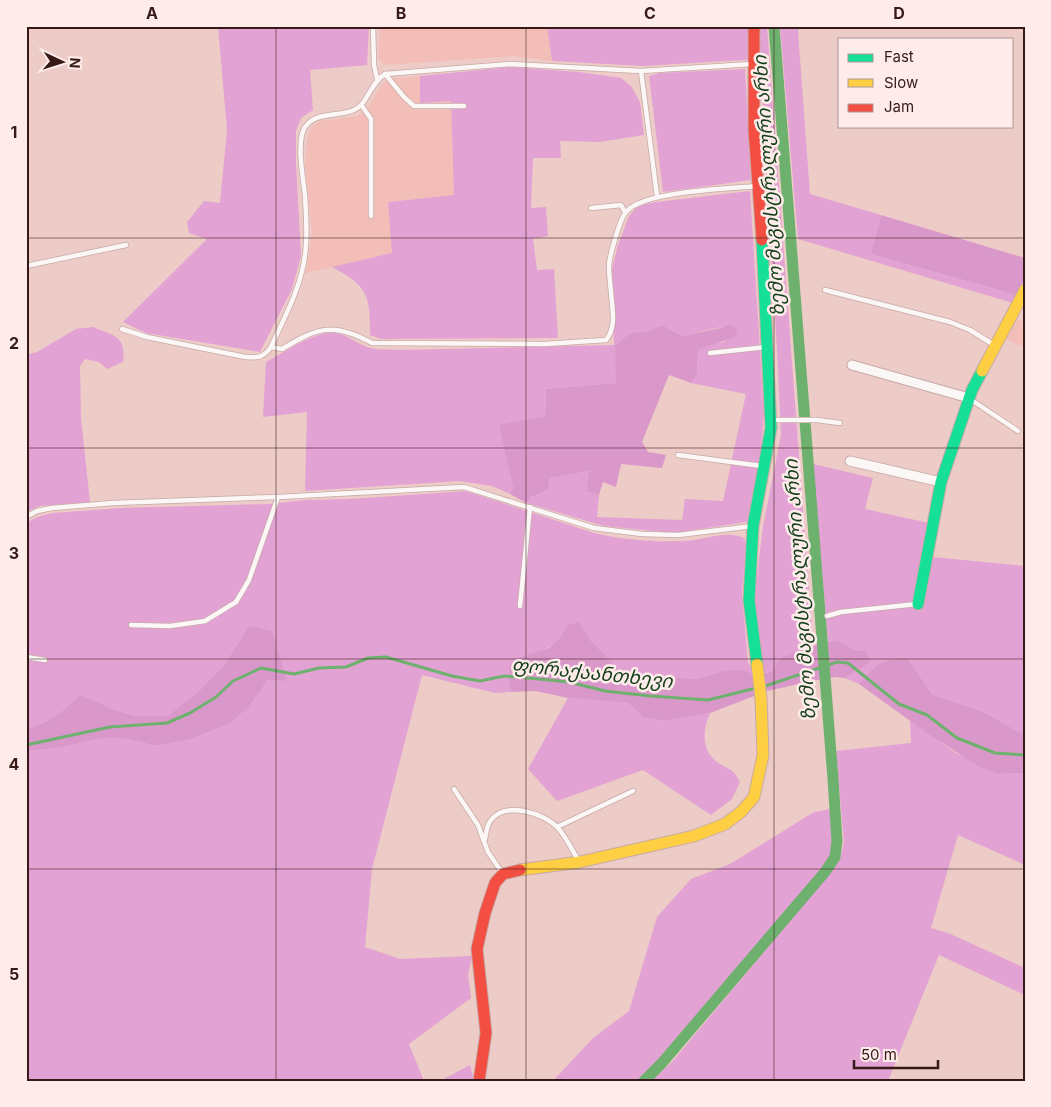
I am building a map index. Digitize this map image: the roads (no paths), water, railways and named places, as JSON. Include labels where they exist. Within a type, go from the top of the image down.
[{"type":"street","points":[[479,1081],[486,1033],[477,949],[484,913],[495,883],[503,874],[516,870],[580,862],[694,836],[725,824],[741,812],[754,797],[763,755],[761,699],[749,600],[754,526],[766,466],[771,428],[775,420],[768,347],[754,130],[754,26]]},
{"type":"street","points":[[918,604],[941,482],[969,398],[995,346],[1024,295]]},
{"type":"street","points":[[852,365],[969,398]]},
{"type":"street","points":[[850,461],[941,482]]},
{"type":"lane","points":[[373,26],[374,65],[377,79]]},
{"type":"lane","points":[[122,329],[147,337],[245,357],[260,358],[266,354],[294,297],[305,257],[307,229],[301,142],[305,128],[314,119],[354,111],[362,106],[377,79],[385,74],[510,64],[641,71],[753,64]]},
{"type":"lane","points":[[641,71],[657,196]]},
{"type":"lane","points":[[385,74],[414,106],[464,106]]},
{"type":"lane","points":[[362,106],[371,119],[371,216]]},
{"type":"lane","points":[[271,347],[282,350],[301,338],[329,328],[354,333],[372,343],[544,344],[606,340],[610,335],[613,322],[609,266],[625,212],[636,204],[657,196],[759,186]]},
{"type":"lane","points":[[591,208],[621,205],[625,212]]},
{"type":"lane","points":[[26,266],[126,245]]},
{"type":"lane","points":[[825,290],[950,322],[970,330],[995,346]]},
{"type":"lane","points":[[710,353],[768,347]]},
{"type":"lane","points":[[969,398],[1018,431]]},
{"type":"lane","points":[[775,420],[817,420],[840,423]]},
{"type":"lane","points":[[678,456],[766,466]]},
{"type":"lane","points":[[26,517],[37,511],[52,508],[113,503],[278,497],[464,487],[594,528],[642,534],[678,535],[754,526]]},
{"type":"lane","points":[[131,625],[170,626],[205,621],[236,602],[250,580],[278,497]]},
{"type":"lane","points":[[520,606],[530,507]]},
{"type":"lane","points":[[827,616],[841,612],[918,604]]},
{"type":"lane","points":[[26,657],[45,660]]},
{"type":"lane","points":[[454,789],[484,838],[488,852],[503,874]]},
{"type":"lane","points":[[557,828],[633,791]]},
{"type":"lane","points":[[484,838],[490,820],[504,810],[524,811],[541,816],[557,828],[580,862]]},
{"type":"waterway","name":"ზემო მაგისტრალური არხი","points":[[644,1081],[662,1063],[825,872],[835,857],[837,841],[774,26]]},
{"type":"waterway","name":"ფორაქაანთხევი","points":[[26,745],[110,727],[167,723],[190,713],[216,697],[233,681],[261,668],[294,674],[319,668],[346,667],[368,658],[386,657],[452,676],[480,681],[504,676],[539,679],[569,682],[605,691],[650,696],[708,700],[756,688]]},
{"type":"waterway","name":"ფორაქაანთხევი","points":[[762,687],[837,662],[848,663],[899,704],[927,715],[957,738],[995,753],[1025,755]]}]
